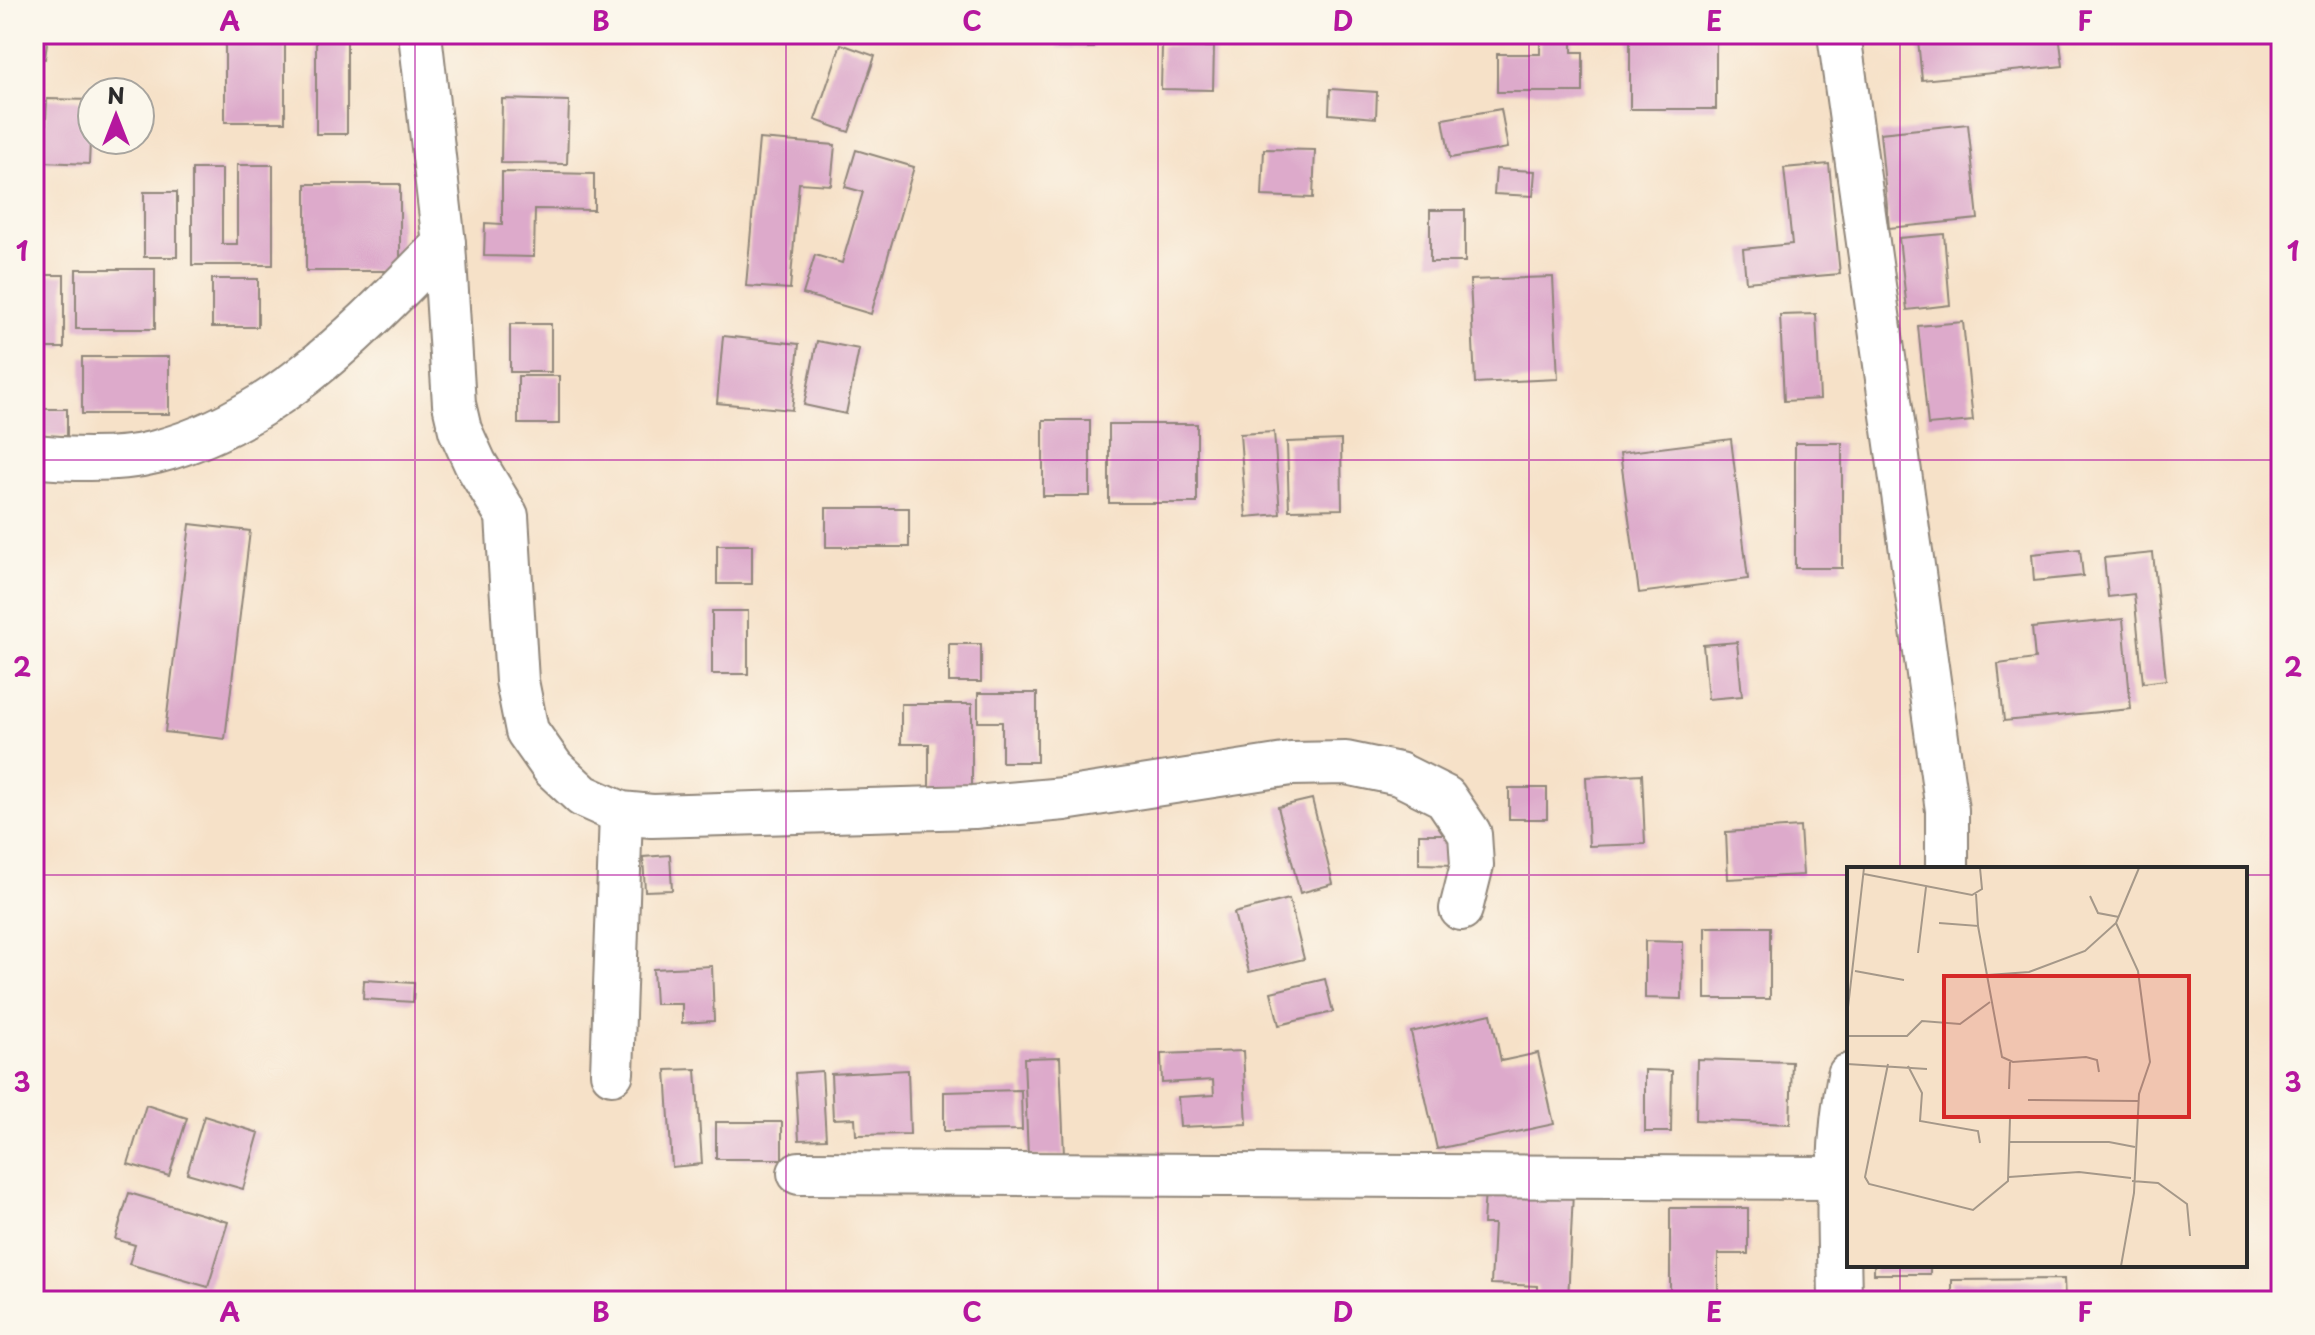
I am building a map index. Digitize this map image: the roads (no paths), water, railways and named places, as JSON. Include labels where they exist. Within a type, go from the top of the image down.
[{"type":"street","points":[[420,34],[444,244],[454,404],[460,430],[470,452],[507,516],[517,681],[527,731],[553,768],[583,796],[621,813],[652,816],[974,807],[1064,799],[1291,764],[1346,763],[1399,774],[1445,797],[1470,834],[1472,865],[1461,909]]},
{"type":"street","points":[[1839,34],[1947,810],[1947,867]]},
{"type":"street","points":[[34,456],[108,459],[153,453],[207,436],[292,385],[344,344],[444,244]]},
{"type":"street","points":[[612,1073],[621,813]]},
{"type":"street","points":[[1840,1301],[1838,1178],[1841,1114],[1847,1085]]},
{"type":"street","points":[[799,1173],[1838,1178]]}]
